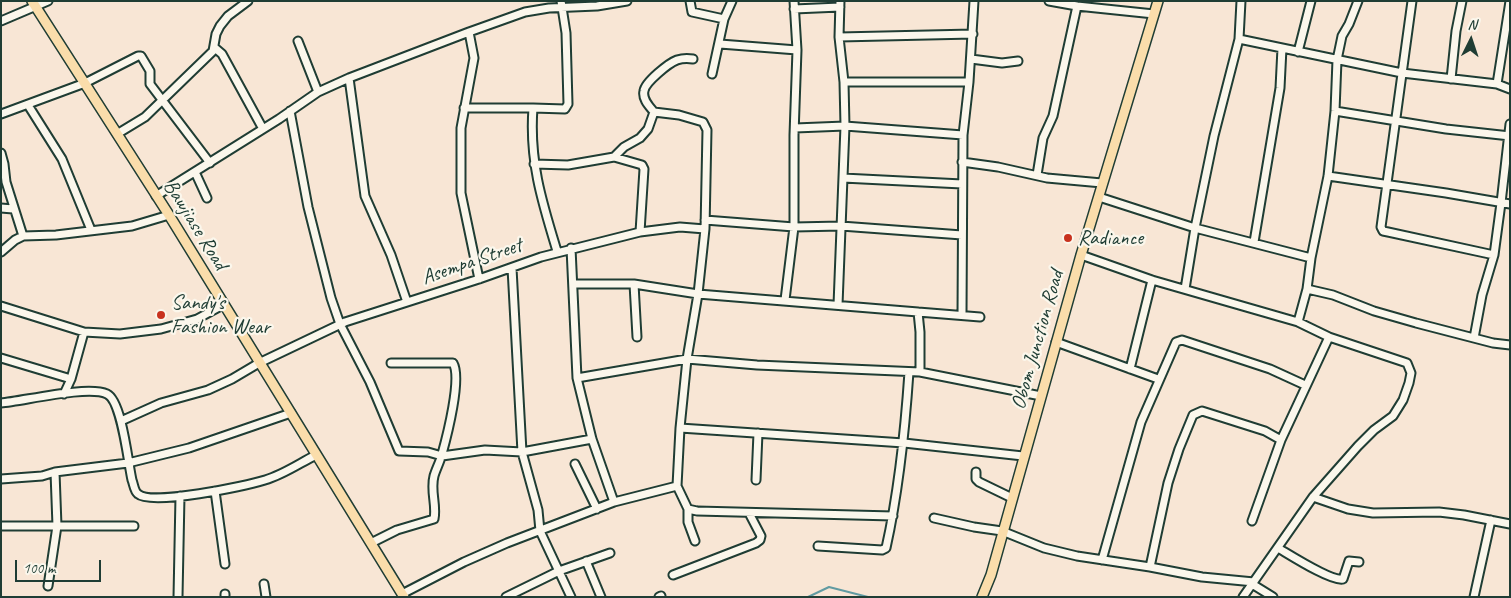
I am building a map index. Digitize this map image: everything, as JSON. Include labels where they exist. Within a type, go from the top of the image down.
[{"type":"main road","name":"Obom Junction Road","points":[[982,597],[991,575],[1081,255],[1158,1]]},
{"type":"main road","name":"Bawjiase Road","points":[[34,4],[168,215],[403,596]]},
{"type":"main road","name":"Obom Junction Road","points":[[989,597],[991,575]]},
{"type":"street","points":[[1,21],[34,4],[48,1]]},
{"type":"street","points":[[117,134],[146,116],[214,51],[216,34],[220,26],[228,16],[248,1]]},
{"type":"street","points":[[156,196],[318,92],[349,78],[525,12],[561,5],[597,6],[627,1]]},
{"type":"street","points":[[690,1],[692,12],[724,19]]},
{"type":"street","points":[[712,74],[724,19],[732,1]]},
{"type":"street","points":[[962,315],[962,135],[969,82],[974,1]]},
{"type":"street","points":[[1049,1],[1076,6],[1154,14]]},
{"type":"street","points":[[1185,289],[1195,228],[1214,136],[1239,40],[1240,1]]},
{"type":"street","points":[[1298,52],[1311,1]]},
{"type":"street","points":[[1298,322],[1307,290],[1311,258],[1328,176],[1335,111],[1337,60],[1342,36],[1358,1]]},
{"type":"street","points":[[1412,1],[1381,227],[1383,231],[1494,255]]},
{"type":"street","points":[[1451,79],[1456,31],[1462,1]]},
{"type":"street","points":[[1497,84],[1510,1]]},
{"type":"street","points":[[785,300],[794,227],[798,50],[794,5],[840,4],[839,37],[844,82],[845,126],[838,305]]},
{"type":"street","points":[[464,108],[565,109],[568,104],[566,33],[561,5]]},
{"type":"street","points":[[1036,175],[1044,138],[1053,116],[1076,6]]},
{"type":"street","points":[[469,32],[474,58],[461,128],[461,193],[479,279]]},
{"type":"street","points":[[839,37],[973,34]]},
{"type":"street","points":[[1239,40],[1402,73],[1497,84],[1510,89]]},
{"type":"street","points":[[298,41],[318,92]]},
{"type":"street","points":[[720,44],[798,50]]},
{"type":"street","points":[[214,48],[222,54],[263,129]]},
{"type":"street","points":[[1254,242],[1280,88],[1282,48]]},
{"type":"street","points":[[1,114],[85,83],[141,56],[150,71],[150,84],[210,163]]},
{"type":"street","points":[[693,59],[684,58],[676,60],[665,67],[648,83],[643,95],[654,112],[679,115],[703,122],[707,130],[705,229],[698,294],[687,359],[680,428],[677,486],[688,509],[688,522],[694,541]]},
{"type":"street","points":[[971,59],[1002,63],[1018,61]]},
{"type":"street","points":[[349,78],[365,196],[391,256],[407,302]]},
{"type":"street","points":[[844,82],[969,82]]},
{"type":"street","points":[[28,105],[62,159],[91,230]]},
{"type":"street","points":[[533,108],[534,164],[539,194],[557,252]]},
{"type":"street","points":[[290,111],[308,207],[331,298],[340,324],[370,382],[398,450],[428,452],[442,456],[485,450],[522,452],[592,439]]},
{"type":"street","points":[[1335,111],[1446,129],[1509,136]]},
{"type":"street","points":[[614,157],[624,147],[640,138],[648,129],[654,112]]},
{"type":"street","points":[[1474,338],[1482,295],[1494,255],[1502,203],[1510,124]]},
{"type":"street","points":[[795,128],[845,126],[962,135]]},
{"type":"street","points":[[1,153],[13,209],[23,236]]},
{"type":"street","points":[[534,164],[568,165],[614,157],[642,164],[644,169],[640,232]]},
{"type":"street","points":[[962,162],[1036,175],[1102,183]]},
{"type":"street","points":[[195,172],[207,198]]},
{"type":"street","points":[[1328,176],[1510,204]]},
{"type":"street","points":[[843,178],[962,184]]},
{"type":"street","points":[[1099,197],[1195,228],[1311,258]]},
{"type":"street","points":[[1,208],[13,209]]},
{"type":"street","points":[[1,252],[23,236],[132,226],[168,215]]},
{"type":"street","points":[[705,220],[794,227],[841,226],[962,235]]},
{"type":"street","name":"Asempa Street","points":[[121,421],[161,403],[208,390],[232,379],[259,362],[340,324],[557,252],[640,232],[680,227],[705,229]]},
{"type":"street","points":[[570,248],[577,378],[592,439],[614,502]]},
{"type":"street","points":[[1081,255],[1152,280],[1298,322],[1329,337],[1407,364],[1411,373],[1403,400],[1393,416],[1374,430],[1358,446],[1313,498],[1244,597]]},
{"type":"street","points":[[512,268],[522,452],[538,510],[540,531],[571,597]]},
{"type":"street","points":[[1130,369],[1152,280]]},
{"type":"street","points":[[573,284],[634,284],[698,294],[980,317]]},
{"type":"street","points":[[634,284],[637,337]]},
{"type":"street","points":[[1307,290],[1333,296],[1374,311],[1474,338],[1510,345]]},
{"type":"street","points":[[1,306],[84,332],[120,334],[161,329],[197,319],[223,304]]},
{"type":"street","points":[[918,312],[920,372]]},
{"type":"street","points":[[64,394],[71,379],[84,332]]},
{"type":"street","points":[[1252,521],[1281,440],[1329,337]]},
{"type":"street","points":[[1102,560],[1141,422],[1158,379],[1176,342],[1182,340],[1270,370],[1305,385]]},
{"type":"street","points":[[1056,342],[1158,379]]},
{"type":"street","points":[[1,358],[71,379]]},
{"type":"street","points":[[577,378],[687,359],[757,365],[920,372],[1041,396]]},
{"type":"street","points":[[371,543],[397,530],[434,519],[432,491],[434,476],[442,456],[454,403],[456,368],[453,363],[391,363]]},
{"type":"street","points":[[818,546],[882,550],[886,548],[904,443],[909,372]]},
{"type":"street","points":[[1,403],[64,394],[106,393],[112,397],[116,404],[135,491],[141,496],[153,498],[215,491],[267,480],[316,455]]},
{"type":"street","points":[[1150,567],[1168,483],[1193,415],[1202,411],[1265,431],[1281,440]]},
{"type":"street","points":[[1,479],[42,476],[55,472],[128,463],[189,448],[291,413]]},
{"type":"street","points":[[680,428],[904,443],[1024,456]]},
{"type":"street","points":[[756,480],[758,433]]},
{"type":"street","points":[[576,464],[597,509]]},
{"type":"street","points":[[48,586],[57,526],[55,472]]},
{"type":"street","points":[[976,472],[976,479],[979,482],[1012,498]]},
{"type":"street","points":[[403,596],[464,562],[507,543],[614,502],[677,486]]},
{"type":"street","points":[[215,491],[225,564]]},
{"type":"street","points":[[178,597],[180,496]]},
{"type":"street","points":[[1313,498],[1348,509],[1373,513],[1439,512],[1510,524]]},
{"type":"street","points":[[688,509],[712,512],[893,516]]},
{"type":"street","points":[[673,575],[756,544],[761,536],[749,513]]},
{"type":"street","points":[[934,518],[1002,531],[1044,548],[1077,556],[1150,567],[1202,578],[1253,583],[1273,597]]},
{"type":"street","points":[[1474,597],[1491,520]]},
{"type":"street","points":[[1,526],[134,526]]},
{"type":"street","points":[[1278,548],[1316,570],[1339,580],[1343,579],[1349,561],[1359,562]]},
{"type":"street","points":[[506,597],[559,571],[610,553]]},
{"type":"street","points":[[586,561],[601,597]]},
{"type":"street","points":[[264,584],[266,597]]},
{"type":"waterway","points":[[808,597],[829,587],[868,597]]},
{"type":"place","name":"Radiance","points":[[1068,238]]},
{"type":"place","name":"Sandy's Fashion Wear","points":[[161,315]]}]
